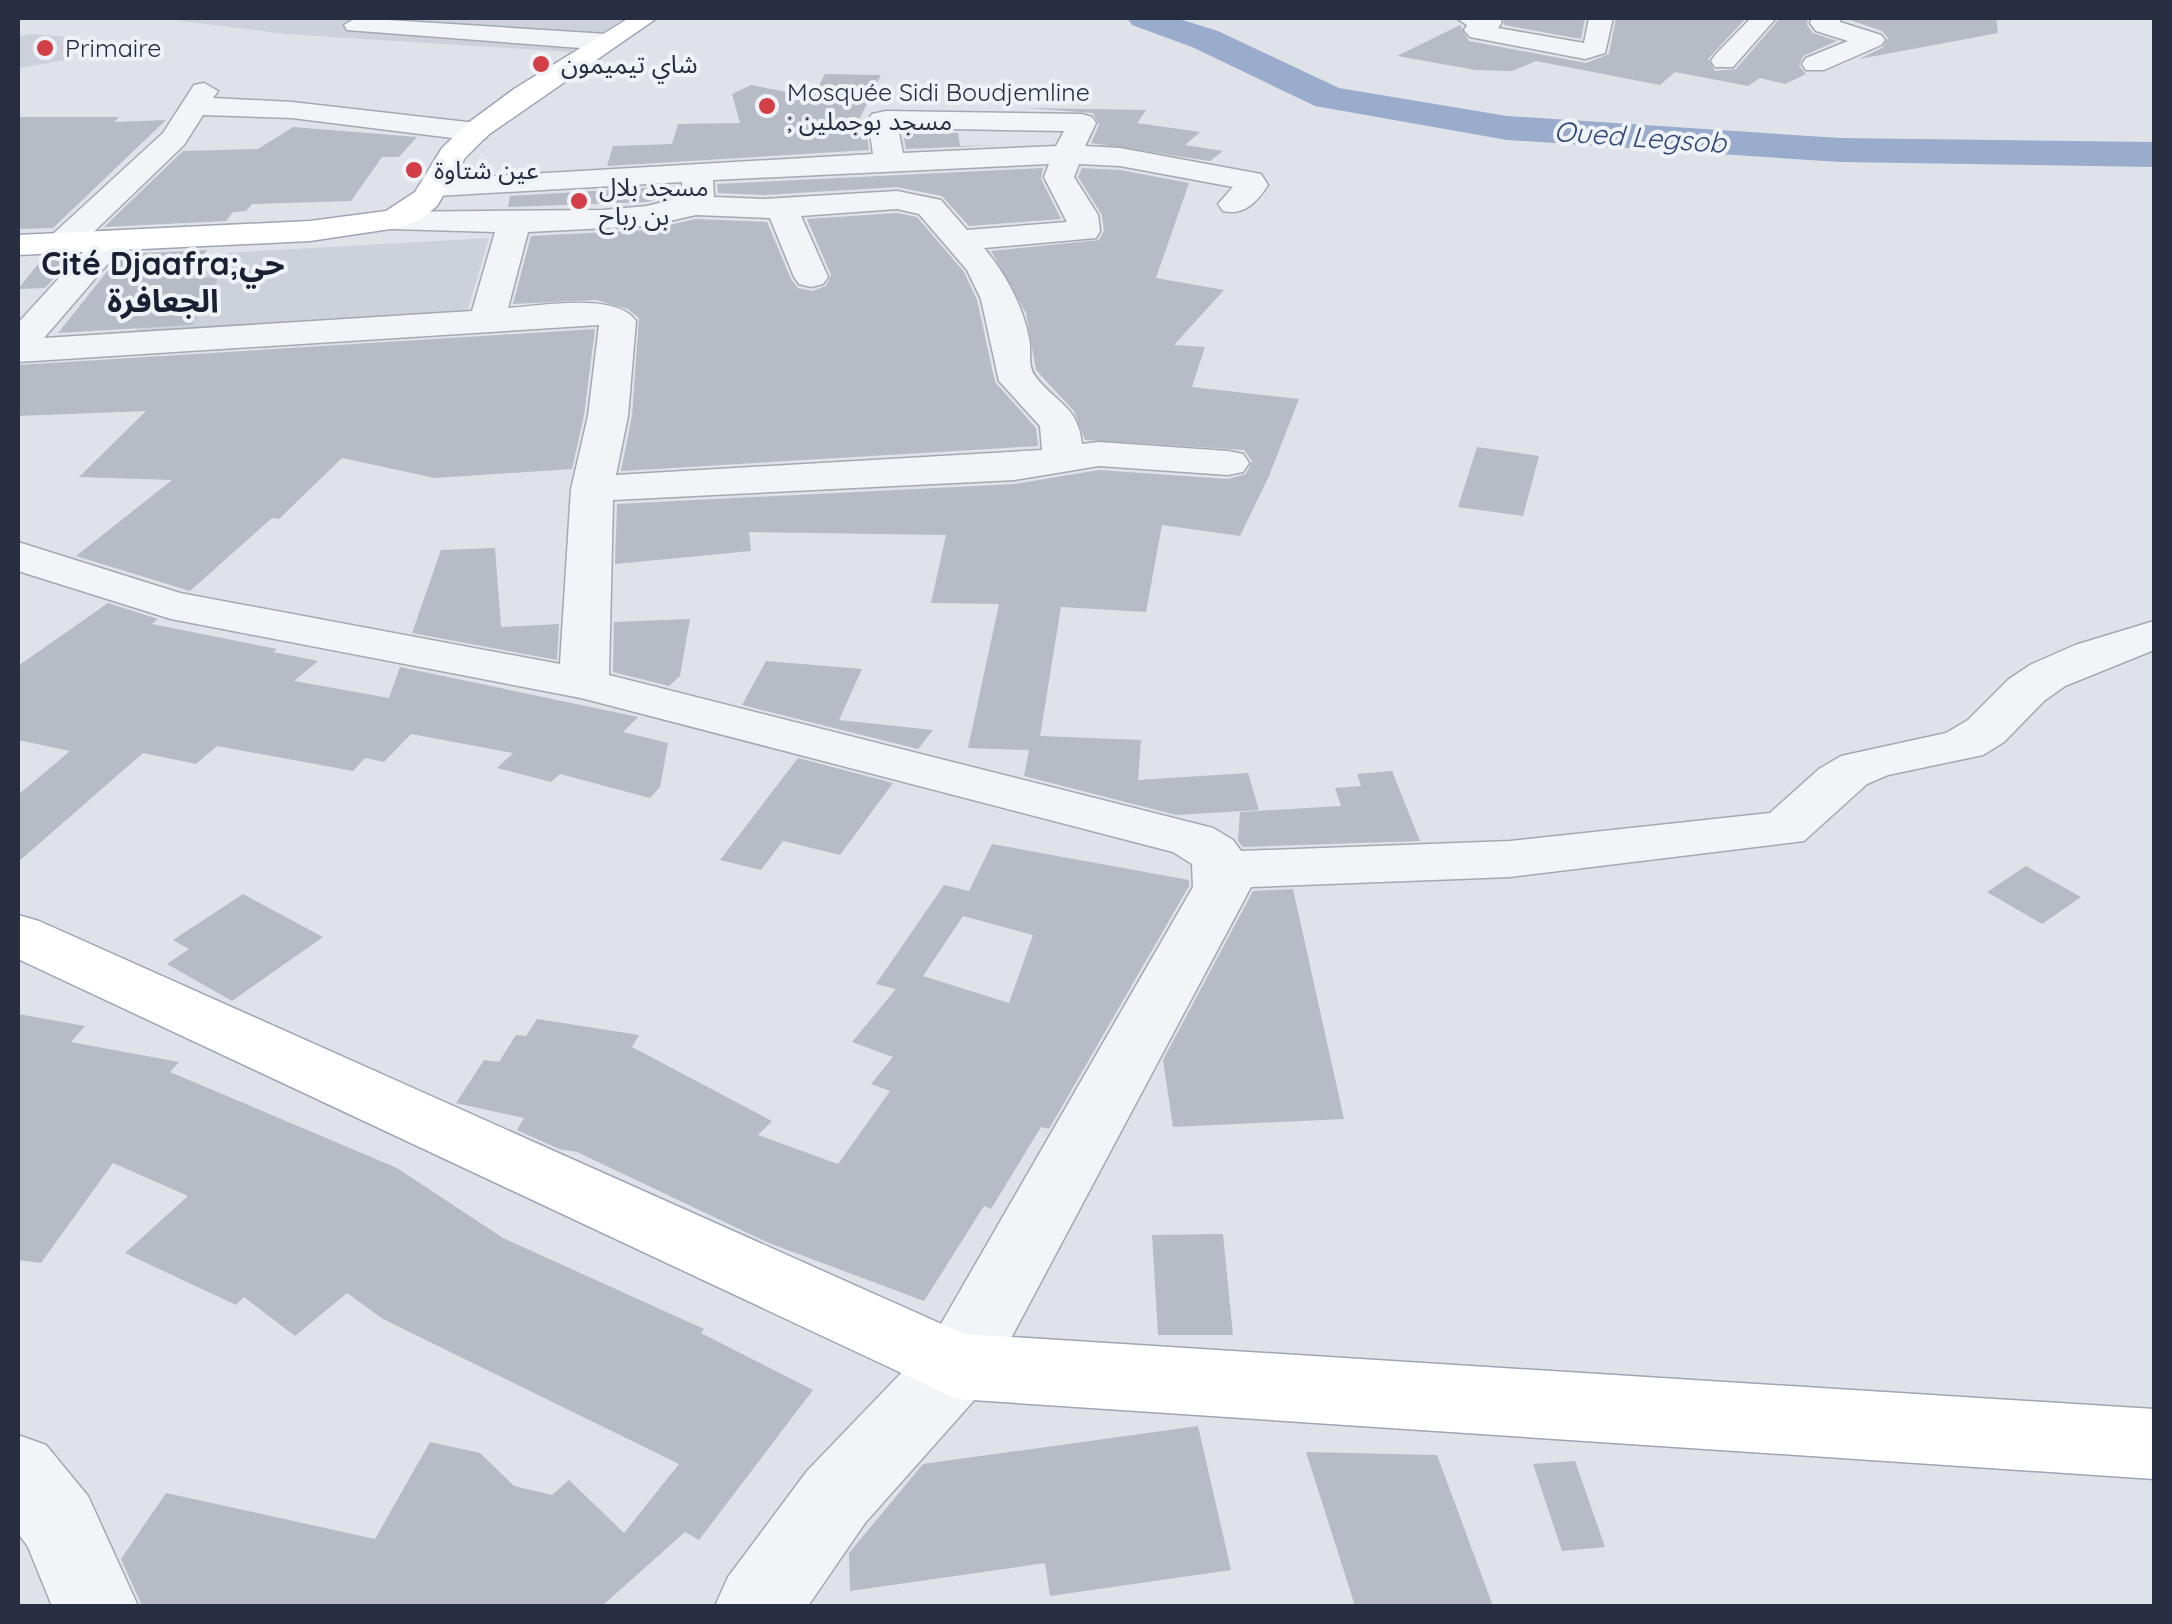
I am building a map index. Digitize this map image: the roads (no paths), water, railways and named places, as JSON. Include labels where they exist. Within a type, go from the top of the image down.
[{"type":"main road","points":[[18,245],[310,230],[392,219],[424,202],[437,187],[456,149],[476,132],[645,18]]},
{"type":"main road","points":[[18,935],[957,1366],[2154,1444]]},
{"type":"street","points":[[460,32],[487,18]]},
{"type":"street","points":[[1468,18],[1490,22],[1479,32],[1585,50],[1596,48],[1601,18]]},
{"type":"street","points":[[1724,61],[1764,18]]},
{"type":"street","points":[[1815,64],[1872,40],[1825,26],[1822,24],[1830,20],[1824,18]]},
{"type":"street","points":[[356,25],[607,42]]},
{"type":"street","points":[[66,240],[174,139],[200,98],[476,132]]},
{"type":"street","points":[[888,160],[882,120],[1080,121],[1060,177],[1082,215],[1084,231],[960,240]]},
{"type":"street","points":[[437,187],[697,189],[888,160],[1067,154],[1120,158],[1250,181],[1252,185],[1234,204]]},
{"type":"street","points":[[392,219],[446,225],[514,224],[658,215],[697,189],[780,208],[906,200],[930,207],[982,267],[999,299],[1011,338],[1012,368],[1026,394],[1060,423],[1063,457]]},
{"type":"street","points":[[780,208],[811,276]]},
{"type":"street","points":[[487,322],[514,224]]},
{"type":"street","points":[[18,348],[114,238]]},
{"type":"street","points":[[18,348],[587,314],[618,321],[608,416],[592,489],[584,684]]},
{"type":"street","points":[[592,489],[1016,467],[1100,454],[1228,463]]},
{"type":"street","points":[[18,556],[171,605],[584,684],[1193,840],[1209,848],[1224,870],[1222,887],[957,1366],[836,1497],[758,1606]]},
{"type":"street","points":[[1224,870],[1510,859],[1784,829],[1802,818],[1827,787],[1860,768],[1954,749],[1979,737],[2004,717],[2032,686],[2077,661],[2154,635]]},
{"type":"street","points":[[18,1470],[59,1523],[95,1606]]},
{"type":"waterway","name":"Oued Legsob","points":[[1144,18],[1205,39],[1329,98],[1507,128],[1840,150],[2154,155]]},
{"type":"place","name":"Primaire","points":[[45,48]]},
{"type":"place","name":"شاي تيميمون","points":[[541,64]]},
{"type":"place","name":"Mosquée Sidi Boudjemline ; مسجد بوجملين","points":[[767,106]]},
{"type":"place","name":"عين شتاوة","points":[[414,170]]},
{"type":"place","name":"مسجد بلال بن رباح","points":[[579,201]]},
{"type":"district","name":"Cité Djaafra;حي الجعافرة","points":[[163,282]]}]
